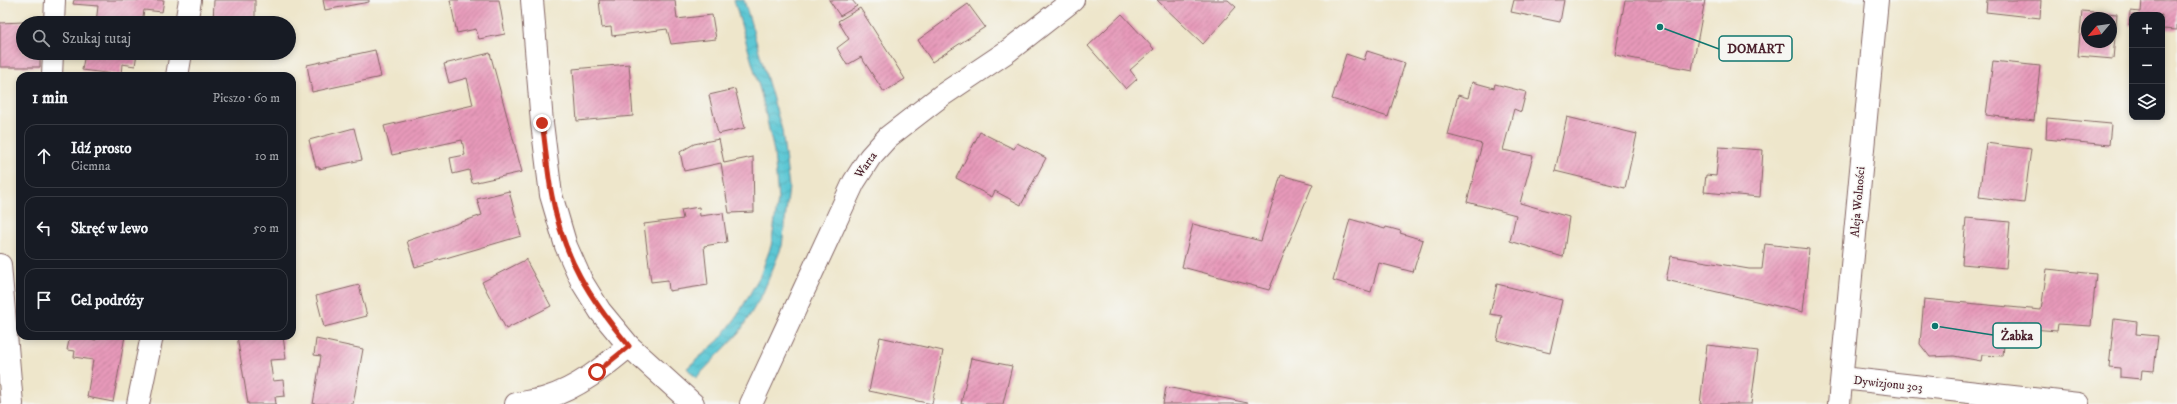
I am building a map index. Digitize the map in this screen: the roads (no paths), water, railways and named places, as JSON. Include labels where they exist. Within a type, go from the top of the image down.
[{"type":"street","points":[[187,16],[190,0]]},
{"type":"street","points":[[532,0],[542,123],[551,195],[559,226],[582,282],[600,311],[629,346],[693,404]]},
{"type":"street","name":"Warta","points":[[751,404],[854,182],[870,158],[888,136],[941,96],[1008,51],[1073,0]]},
{"type":"street","name":"Aleja Wolności","points":[[1839,404],[1877,0]]},
{"type":"street","points":[[178,72],[180,60]]},
{"type":"street","points":[[0,265],[12,404]]},
{"type":"street","points":[[138,404],[151,340]]},
{"type":"street","points":[[516,404],[546,398],[571,387],[597,372],[629,346]]},
{"type":"street","name":"Dywizjonu 303","points":[[1842,378],[2015,401],[2078,404]]},
{"type":"lane","points":[[54,16],[55,0]]},
{"type":"lane","points":[[52,72],[53,60]]},
{"type":"water","points":[[734,0],[744,0],[782,130],[789,187],[782,246],[762,295],[739,333],[696,378],[687,368],[719,340],[736,318],[760,276],[771,246],[778,200],[774,152],[762,97]]},
{"type":"place","name":"DOMART","points":[[1660,27]]},
{"type":"place","name":"Żabka","points":[[1935,326]]}]
